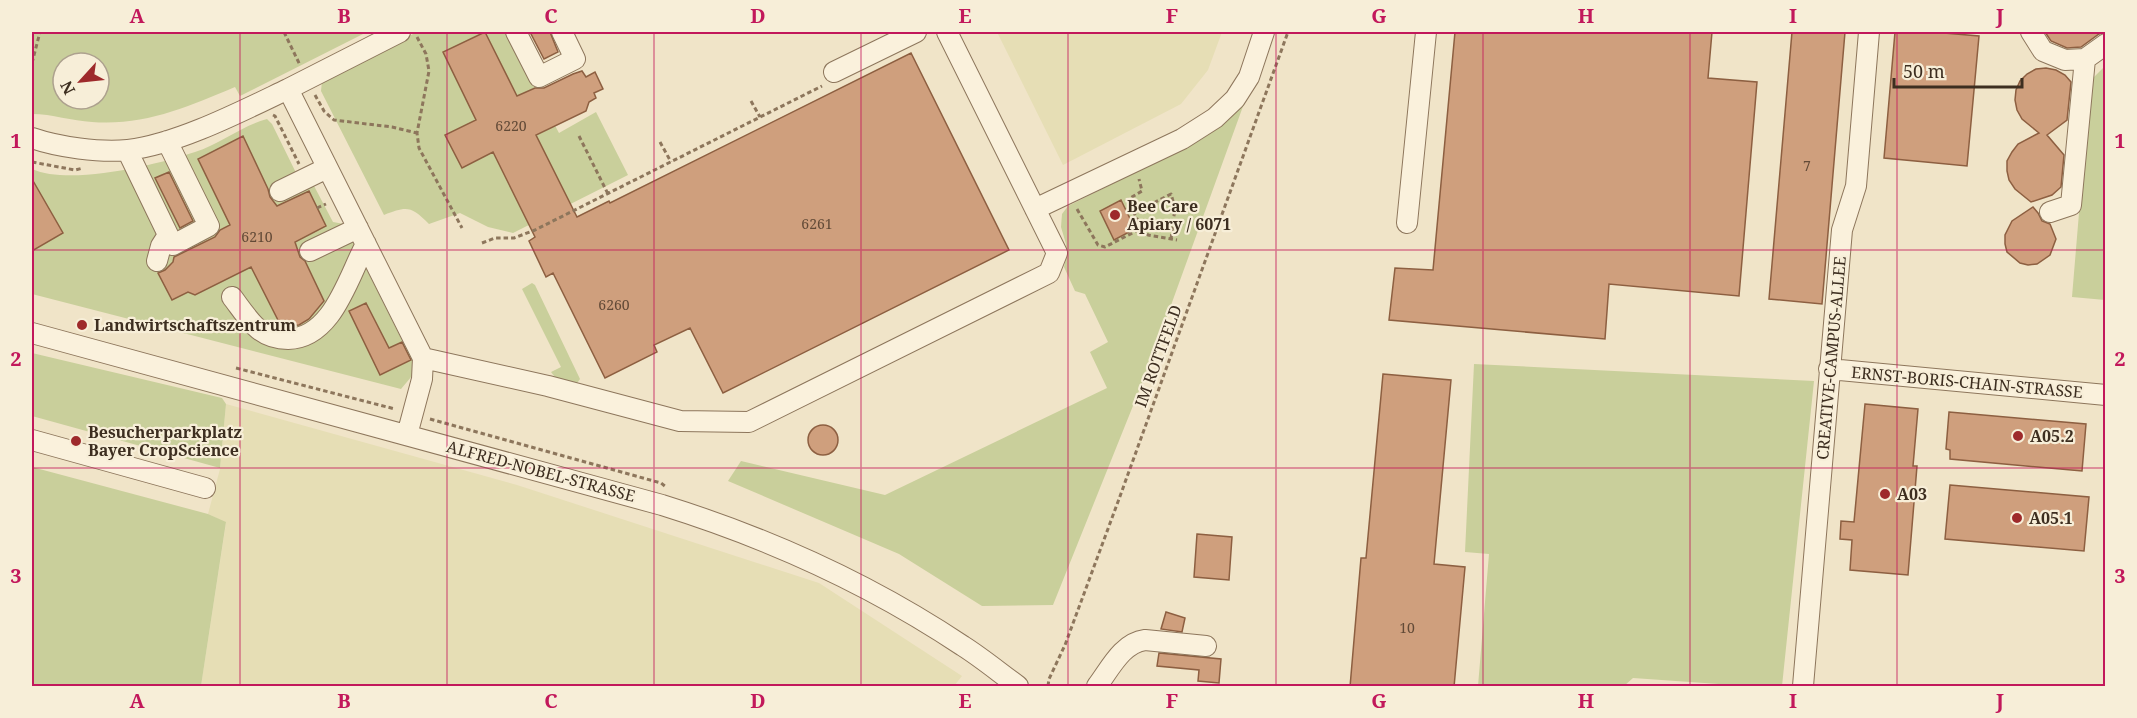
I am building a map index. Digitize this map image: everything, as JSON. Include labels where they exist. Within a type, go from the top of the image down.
[{"type":"street","points":[[32,138],[75,148],[127,150],[167,141],[243,111],[400,32]]},
{"type":"street","points":[[516,32],[539,77],[575,59],[562,32]]},
{"type":"street","points":[[834,72],[915,32]]},
{"type":"street","points":[[423,358],[548,386],[680,421],[749,422],[1049,273],[1057,253],[947,32]]},
{"type":"street","points":[[1035,208],[1182,139],[1215,118],[1235,99],[1249,77],[1264,32]]},
{"type":"street","points":[[1407,223],[1426,32]]},
{"type":"street","name":"CREATIVE-CAMPUS-ALLEE","points":[[1803,687],[1842,230],[1856,186],[1869,32]]},
{"type":"street","points":[[2031,32],[2043,51],[2065,60],[2085,59],[2106,44]]},
{"type":"street","points":[[2050,213],[2071,205],[2072,134],[2085,59]]},
{"type":"street","points":[[288,89],[423,358],[422,379],[407,435]]},
{"type":"street","points":[[127,150],[172,245],[209,226],[167,141]]},
{"type":"street","points":[[280,191],[327,168]]},
{"type":"street","points":[[157,261],[161,246],[168,235]]},
{"type":"street","points":[[310,251],[362,236]]},
{"type":"street","points":[[232,297],[255,327],[274,339],[294,339],[314,331],[325,322],[337,304],[362,236]]},
{"type":"street","name":"ALFRED-NOBEL-STRASSE","points":[[32,333],[662,505],[761,539],[865,588],[918,617],[964,646],[1018,687]]},
{"type":"street","name":"ERNST-BORIS-CHAIN-STRASSE","points":[[1829,369],[2106,395]]},
{"type":"street","points":[[32,440],[206,488]]},
{"type":"street","points":[[1097,687],[1125,649],[1136,641],[1206,646]]},
{"type":"path","points":[[32,63],[39,32]]},
{"type":"path","points":[[284,32],[306,80],[324,111],[334,120],[392,127],[417,133]]},
{"type":"path","points":[[414,32],[426,54],[429,71],[417,133],[419,148],[462,228]]},
{"type":"path","name":"IM ROTTFELD","points":[[1048,687],[1049,679],[1065,645],[1288,32]]},
{"type":"path","points":[[482,243],[535,230],[832,81],[834,72]]},
{"type":"path","points":[[751,100],[760,117]]},
{"type":"path","points":[[579,136],[608,194]]},
{"type":"path","points":[[660,142],[671,162]]},
{"type":"path","points":[[1131,163],[1143,188],[1139,194],[1127,200],[1142,228],[1148,235],[1177,240]]},
{"type":"path","points":[[1134,213],[1172,194],[1175,208],[1171,239]]},
{"type":"path","points":[[1063,195],[1080,212],[1101,247],[1142,228]]},
{"type":"shaded area","points":[[997,32],[1222,32],[1208,70],[1181,104],[1063,165]]},
{"type":"shaded area","points":[[226,404],[517,485],[819,583],[962,676],[954,686],[201,686],[226,523],[208,514],[220,469]]},
{"type":"green space","points":[[33,32],[367,32],[240,96],[235,87],[165,114],[130,121],[84,121],[32,114]]},
{"type":"green space","points":[[417,32],[505,32],[559,133],[596,112],[628,175],[513,233],[488,227],[460,213],[429,224],[408,209],[384,215],[321,91],[322,81]]},
{"type":"green space","points":[[2105,66],[2105,300],[2072,297],[2090,81]]},
{"type":"green space","points":[[1246,98],[1149,366],[1053,605],[982,606],[899,554],[728,481],[741,461],[885,495],[1107,388],[1090,352],[1108,342],[1085,294],[1075,291],[1064,267],[1066,244],[1061,227],[1062,214],[1068,206],[1202,139],[1221,126]]},
{"type":"green space","points":[[267,119],[272,124],[302,185],[313,184],[333,222],[344,224],[417,370],[401,389],[32,294],[32,251],[63,233],[36,188],[32,191],[32,169],[48,174],[90,175],[136,168],[195,152]]},
{"type":"green space","points":[[532,283],[580,379],[575,386],[558,381],[551,372],[561,367],[522,289]]},
{"type":"green space","points":[[32,353],[222,398],[226,404],[220,468],[32,416]]},
{"type":"green space","points":[[1474,364],[1814,381],[1782,686],[1747,686],[1633,678],[1624,686],[1478,686],[1489,554],[1465,552]]},
{"type":"green space","points":[[32,467],[208,514],[226,522],[201,686],[32,686]]},
{"type":"building","points":[[485,32],[517,96],[535,88],[544,88],[582,71],[586,77],[595,72],[603,89],[594,93],[596,98],[589,102],[586,111],[536,135],[577,217],[609,201],[610,203],[911,53],[1009,250],[723,393],[690,328],[654,345],[657,352],[605,378],[553,273],[546,277],[529,241],[535,237],[493,152],[462,168],[445,135],[476,120],[443,52]]},
{"type":"building","points":[[530,32],[550,32],[558,52],[544,59]]},
{"type":"building","points":[[1455,32],[1712,32],[1708,78],[1757,82],[1739,296],[1609,284],[1605,339],[1389,320],[1395,268],[1433,270]]},
{"type":"building","points":[[1792,32],[1845,32],[1822,304],[1769,299]]},
{"type":"building","points":[[1895,32],[1979,36],[1967,166],[1884,158]]},
{"type":"building","points":[[2045,32],[2106,32],[2099,34],[2081,47],[2067,48],[2051,41]]},
{"type":"building","points":[[2046,68],[2065,75],[2071,82],[2067,120],[2047,135],[2064,155],[2061,187],[2052,195],[2031,202],[2015,189],[2009,180],[2007,161],[2018,144],[2039,133],[2022,119],[2017,110],[2016,90],[2020,81],[2027,74],[2036,69]]},
{"type":"building","points":[[243,136],[270,197],[277,206],[309,191],[326,226],[295,242],[300,257],[305,261],[324,301],[309,319],[299,325],[281,326],[251,267],[195,295],[188,292],[172,300],[158,273],[173,262],[174,257],[215,237],[220,230],[230,225],[198,159]]},
{"type":"building","points":[[169,172],[193,221],[180,228],[155,178]]},
{"type":"building","points":[[32,179],[63,233],[32,251]]},
{"type":"building","name":"Bee Care Apiary / 6071","points":[[1121,200],[1135,229],[1114,240],[1100,211]]},
{"type":"building","points":[[2033,207],[2042,221],[2050,224],[2056,239],[2050,255],[2037,264],[2028,265],[2020,263],[2007,252],[2005,235],[2012,221]]},
{"type":"building","points":[[366,303],[389,348],[402,342],[411,360],[380,375],[349,311]]},
{"type":"building","points":[[1383,374],[1451,380],[1434,564],[1465,567],[1454,687],[1350,687],[1361,558],[1366,558]]},
{"type":"building","name":"A03","points":[[1865,404],[1918,409],[1913,466],[1917,466],[1908,575],[1850,570],[1852,540],[1840,539],[1841,521],[1854,522]]},
{"type":"building","name":"A05.2","points":[[1949,412],[2086,424],[2082,471],[1950,459],[1950,450],[1946,449]]},
{"type":"building","points":[[823,425],[834,429],[838,440],[834,451],[823,455],[812,451],[808,440],[812,429]]},
{"type":"building","name":"A05.1","points":[[1950,485],[2089,497],[2084,551],[1945,539]]},
{"type":"building","points":[[1197,534],[1232,537],[1229,580],[1194,577]]},
{"type":"building","points":[[1166,612],[1185,618],[1182,632],[1161,629]]},
{"type":"building","points":[[1159,653],[1221,659],[1219,683],[1198,681],[1199,670],[1157,666]]},
{"type":"place","name":"Bee Care Apiary / 6071","points":[[1115,215]]},
{"type":"place","name":"Landwirtschaftszentrum","points":[[82,325]]},
{"type":"place","name":"A05.2","points":[[2018,436]]},
{"type":"place","name":"Besucherparkplatz Bayer CropScience","points":[[76,441]]},
{"type":"place","name":"A03","points":[[1885,494]]},
{"type":"place","name":"A05.1","points":[[2017,518]]}]
